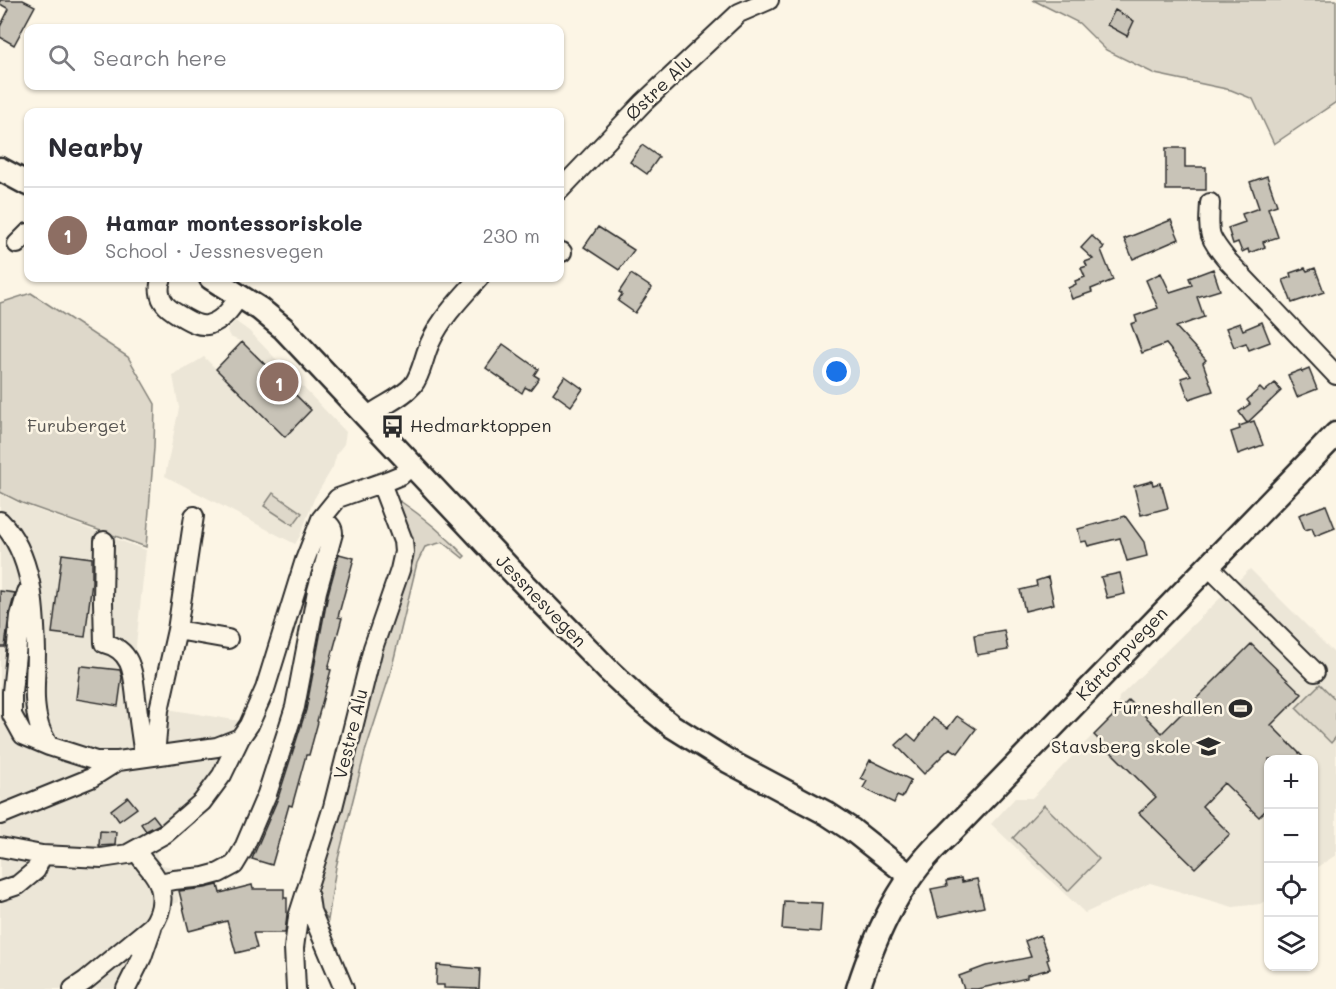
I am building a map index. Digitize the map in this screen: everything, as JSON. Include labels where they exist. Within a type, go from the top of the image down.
[{"type":"main road","points":[[0,170],[24,182]]},
{"type":"main road","name":"Jessnesvegen","points":[[218,282],[260,309],[283,328],[555,616],[641,701],[672,726],[728,761],[826,813],[910,876]]},
{"type":"main road","name":"Kårtorpvegen","points":[[858,989],[883,923],[910,876],[931,850],[1336,434]]},
{"type":"street","name":"Østre Alu","points":[[564,186],[737,7],[769,0]]},
{"type":"street","points":[[1210,204],[1209,226],[1212,241],[1228,261],[1336,375]]},
{"type":"street","points":[[160,282],[163,302],[168,307],[197,324],[208,326],[219,320],[240,295]]},
{"type":"street","points":[[367,417],[405,393],[416,382],[430,341],[442,321],[476,282]]},
{"type":"street","points":[[0,847],[42,855],[102,858],[128,854],[166,833],[202,802],[222,775],[265,689],[305,560],[321,519],[338,498],[401,475],[412,465]]},
{"type":"street","name":"Vestre Alu","points":[[296,989],[294,948],[298,917],[333,807],[374,648],[404,552],[403,541],[381,483]]},
{"type":"street","points":[[149,757],[177,630],[194,516]]},
{"type":"street","points":[[159,883],[204,877],[219,873],[234,865],[255,822],[267,794],[295,707],[317,591],[333,533],[327,522],[321,519]]},
{"type":"street","points":[[0,521],[9,530],[23,558],[30,581],[36,652],[34,698],[39,727],[49,746]]},
{"type":"street","points":[[104,541],[104,643],[123,654],[132,669],[136,700],[149,757]]},
{"type":"street","points":[[1208,566],[1315,672]]},
{"type":"street","points":[[30,581],[20,616],[13,683],[12,715],[23,735],[96,761],[118,761],[217,747],[240,738]]},
{"type":"street","points":[[177,630],[228,639]]},
{"type":"street","points":[[0,815],[91,778],[118,761]]},
{"type":"street","points":[[126,989],[142,957],[152,926],[162,906],[159,883],[136,850]]},
{"type":"street","points":[[0,891],[18,885],[36,870],[42,855]]},
{"type":"street","points":[[306,891],[311,910],[344,989]]},
{"type":"street","points":[[73,989],[152,926]]},
{"type":"shaded area","points":[[235,321],[249,331],[346,432],[344,444],[337,453],[333,467],[314,499],[295,544],[165,476],[179,408],[173,376],[204,357],[216,369],[242,342],[230,337],[227,331]]},
{"type":"shaded area","points":[[0,494],[21,504],[146,550],[130,703],[259,724],[242,761],[220,795],[156,850],[159,864],[188,871],[178,888],[178,902],[171,905],[136,989],[0,989]]},
{"type":"shaded area","name":"Stavsberg skole","points":[[1250,569],[1336,655],[1336,855],[1318,866],[1318,755],[1264,755],[1264,902],[1233,907],[1150,883],[1085,913],[991,824],[1015,798],[1032,798],[1117,710],[1119,697]]},
{"type":"green space","points":[[1033,0],[1336,0],[1336,102],[1274,144],[1253,99],[1231,90],[1155,74],[1106,50],[1079,23]]},
{"type":"green space","name":"Furuberget","points":[[31,293],[128,357],[155,404],[146,547],[22,503],[0,492],[0,303]]},
{"type":"green space","points":[[273,493],[302,513],[293,525],[264,506]]},
{"type":"green space","points":[[400,501],[434,527],[465,556],[463,558],[443,542],[425,547],[417,563],[390,675],[365,752],[336,867],[328,920],[315,904],[316,878],[400,582],[412,554],[412,537],[398,505]]},
{"type":"green space","points":[[1320,684],[1336,700],[1336,737],[1331,743],[1296,708]]},
{"type":"green space","points":[[1044,805],[1099,859],[1068,891],[1013,838]]},
{"type":"building","points":[[0,0],[23,0],[35,6],[14,45],[0,37],[0,27],[9,9],[0,4]]},
{"type":"building","points":[[1115,10],[1134,21],[1127,36],[1107,25]]},
{"type":"building","points":[[642,145],[659,157],[647,174],[630,162]]},
{"type":"building","points":[[1166,148],[1185,148],[1185,167],[1206,167],[1206,190],[1166,190]]},
{"type":"building","points":[[1267,176],[1277,205],[1268,208],[1278,237],[1263,242],[1265,247],[1249,253],[1248,249],[1242,252],[1238,242],[1233,244],[1228,228],[1245,222],[1242,214],[1259,208],[1250,182]]},
{"type":"building","points":[[1171,220],[1179,239],[1133,259],[1124,239]]},
{"type":"building","points":[[598,227],[634,250],[619,270],[584,247]]},
{"type":"building","points":[[1092,236],[1104,247],[1101,250],[1113,280],[1091,289],[1092,292],[1072,299],[1068,288],[1076,284],[1075,281],[1085,277],[1081,268],[1087,266],[1085,262],[1093,259],[1081,248]]},
{"type":"building","points":[[1305,268],[1307,271],[1315,268],[1324,292],[1292,303],[1283,280],[1291,277],[1290,273]]},
{"type":"building","points":[[1213,269],[1220,290],[1197,297],[1204,317],[1176,327],[1206,360],[1203,363],[1213,391],[1189,399],[1181,378],[1191,375],[1166,344],[1142,353],[1131,324],[1137,322],[1135,316],[1158,308],[1146,280],[1161,273],[1170,292],[1192,285],[1189,278]]},
{"type":"building","points":[[631,274],[652,288],[635,313],[618,301],[622,294],[619,292]]},
{"type":"building","points":[[1262,322],[1270,342],[1249,350],[1246,343],[1234,347],[1226,328],[1240,323],[1243,330]]},
{"type":"building","points":[[242,342],[311,410],[285,437],[216,369]]},
{"type":"building","points":[[503,344],[538,369],[534,375],[539,378],[530,390],[525,387],[522,393],[486,368]]},
{"type":"building","points":[[1309,369],[1317,389],[1297,397],[1288,375]]},
{"type":"building","points":[[565,376],[583,389],[571,406],[553,393]]},
{"type":"building","points":[[1275,383],[1281,391],[1247,423],[1239,412],[1250,404],[1247,400],[1260,388],[1264,392]]},
{"type":"building","points":[[1254,421],[1263,445],[1238,454],[1231,432],[1240,429],[1239,426]]},
{"type":"building","points":[[1152,481],[1153,485],[1160,483],[1162,486],[1168,508],[1141,515],[1134,486]]},
{"type":"building","points":[[1326,505],[1335,528],[1315,536],[1312,528],[1305,530],[1299,515]]},
{"type":"building","points":[[1125,516],[1144,542],[1147,556],[1127,561],[1120,538],[1088,546],[1086,541],[1081,542],[1078,529]]},
{"type":"building","points":[[62,554],[92,558],[92,582],[85,637],[52,633]]},
{"type":"building","points":[[339,554],[354,558],[338,617],[342,618],[328,669],[331,670],[309,755],[306,755],[292,806],[289,805],[272,865],[252,859],[278,798],[306,710],[328,594]]},
{"type":"building","points":[[1120,573],[1125,594],[1107,598],[1101,577]]},
{"type":"building","points":[[1048,577],[1054,604],[1025,611],[1020,590],[1037,586],[1036,581]]},
{"type":"building","points":[[0,591],[15,593],[9,615],[5,647],[0,647]]},
{"type":"building","points":[[1004,630],[1008,650],[977,655],[974,635]]},
{"type":"building","name":"Stavsberg skole","points":[[1251,644],[1302,694],[1271,725],[1301,755],[1264,755],[1264,812],[1259,817],[1224,783],[1202,806],[1230,834],[1195,868],[1139,813],[1156,797],[1094,735],[1129,700],[1162,733]]},
{"type":"building","points":[[80,666],[120,670],[122,677],[118,706],[76,699]]},
{"type":"building","points":[[957,716],[976,729],[958,753],[950,748],[924,774],[896,745],[908,734],[916,741],[933,718],[948,728]]},
{"type":"building","points":[[870,760],[911,780],[902,798],[897,796],[894,803],[863,788],[867,781],[861,778]]},
{"type":"building","points":[[128,797],[137,808],[119,821],[111,810]]},
{"type":"building","points":[[153,815],[160,824],[146,831],[141,824]]},
{"type":"building","points":[[100,831],[116,832],[115,845],[99,846]]},
{"type":"building","points":[[961,878],[962,882],[977,879],[984,907],[938,917],[931,889],[947,886],[946,881]]},
{"type":"building","points":[[218,885],[220,893],[252,885],[253,889],[284,889],[284,898],[287,898],[285,933],[253,933],[257,948],[236,953],[227,921],[189,931],[179,891]]},
{"type":"building","points":[[784,901],[822,903],[820,932],[782,929]]},
{"type":"building","points":[[1040,935],[1049,959],[1047,960],[1050,969],[1027,975],[1027,978],[977,989],[964,989],[959,976],[986,966],[1031,957],[1025,941]]},
{"type":"building","points":[[437,965],[480,969],[479,989],[444,988],[444,985],[436,985]]},
{"type":"place","name":"Hamar montessoriskole","points":[[279,382]]},
{"type":"place","name":"Hedmarktoppen","points":[[392,426]]},
{"type":"place","name":"Furneshallen","points":[[1241,708]]},
{"type":"place","name":"Stavsberg skole","points":[[1209,747]]}]
